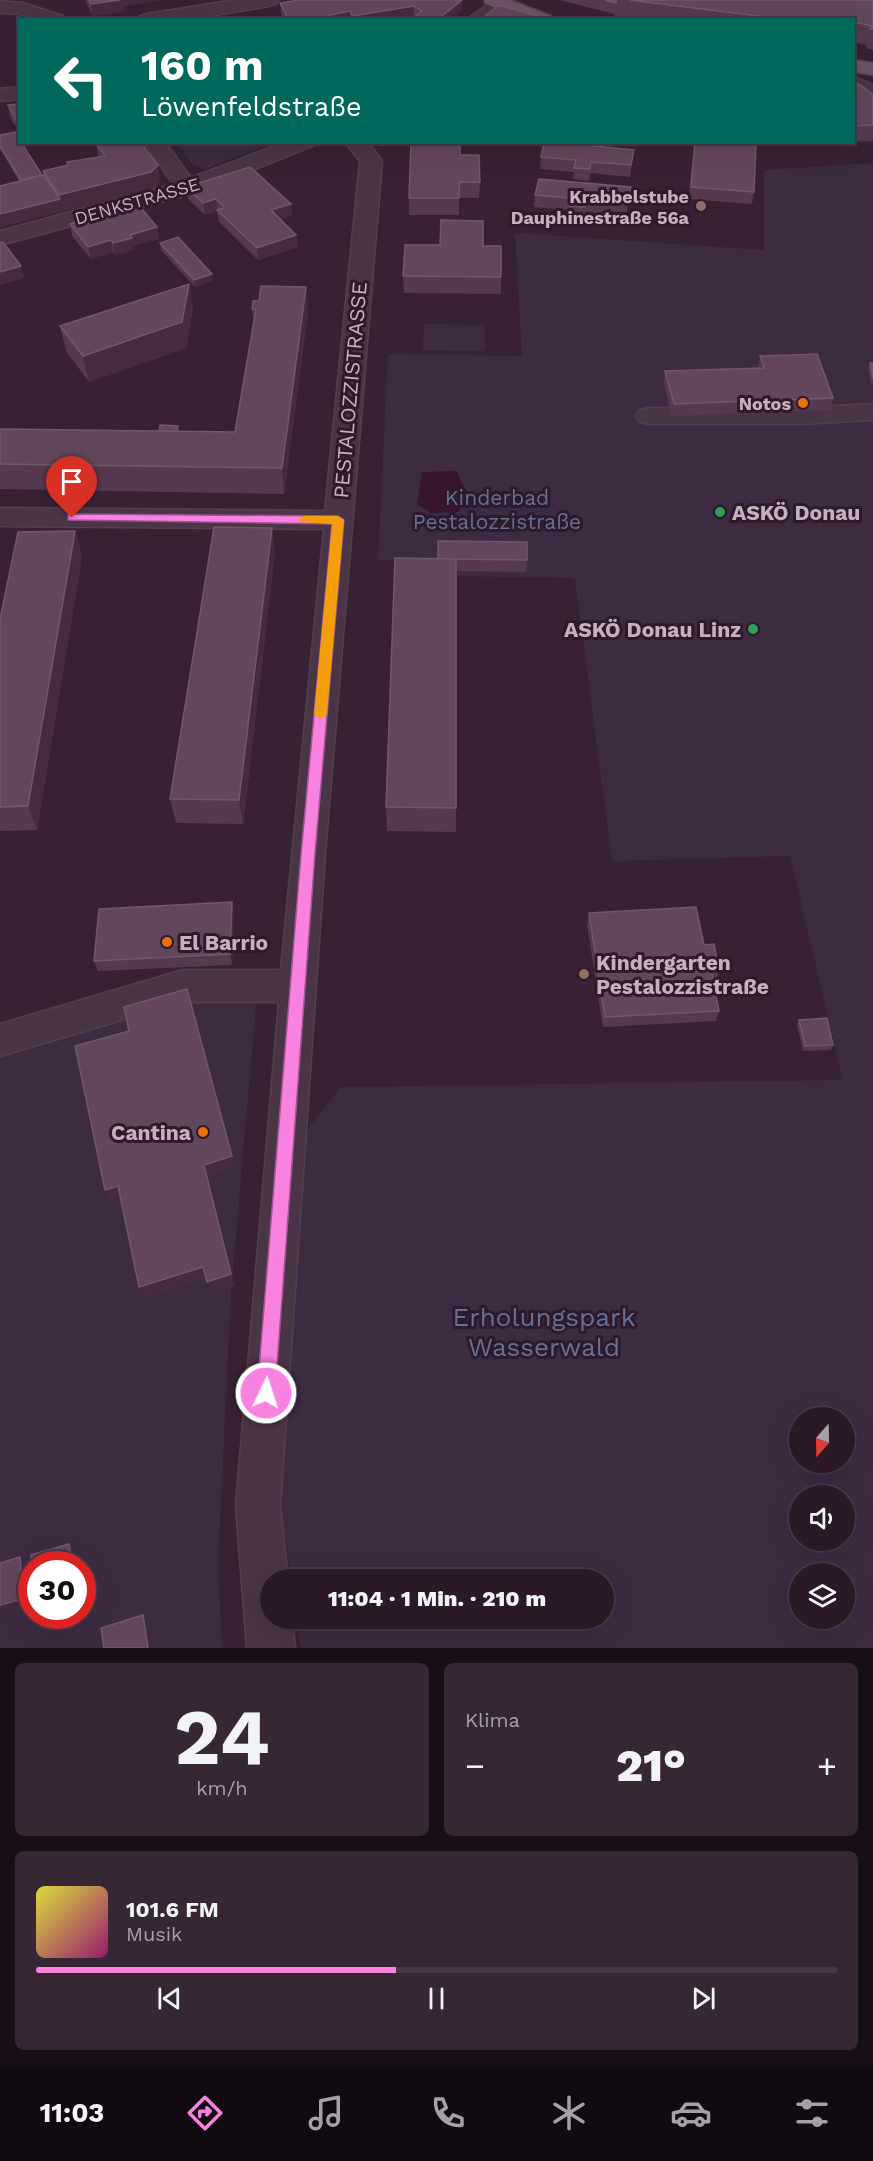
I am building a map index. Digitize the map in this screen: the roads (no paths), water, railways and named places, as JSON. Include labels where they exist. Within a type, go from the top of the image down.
[{"type":"main road","points":[[497,2],[539,18]]},
{"type":"main road","points":[[855,66],[873,69]]},
{"type":"street","points":[[52,0],[62,18]]},
{"type":"street","points":[[159,18],[268,0]]},
{"type":"street","points":[[477,18],[497,2]]},
{"type":"street","points":[[0,7],[23,9],[50,18]]},
{"type":"street","points":[[855,84],[873,93]]},
{"type":"street","points":[[0,95],[18,93]]},
{"type":"street","points":[[155,144],[187,188]]},
{"type":"street","name":"DENKSTRASSE","points":[[0,238],[187,188],[300,144]]},
{"type":"street","name":"PESTALOZZISTRASSE","points":[[271,1648],[258,1506],[297,986],[371,161],[364,150],[356,144]]},
{"type":"street","points":[[649,416],[799,416],[873,412]]},
{"type":"street","points":[[0,517],[338,520]]},
{"type":"street","points":[[0,1040],[183,986],[297,986]]},
{"type":"place","name":"Krabbelstube Dauphinestraße 56a","points":[[701,206]]},
{"type":"place","name":"Notos","points":[[803,403]]},
{"type":"place","name":"ASKÖ Donau","points":[[720,512]]},
{"type":"place","name":"ASKÖ Donau Linz","points":[[753,629]]},
{"type":"place","name":"El Barrio","points":[[167,942]]},
{"type":"place","name":"Kindergarten Pestalozzistraße","points":[[584,974]]},
{"type":"place","name":"Cantina","points":[[203,1132]]},
{"type":"park label","name":"Kinderbad Pestalozzistraße","points":[[497,509]]},
{"type":"park label","name":"Erholungspark Wasserwald","points":[[544,1332]]}]
